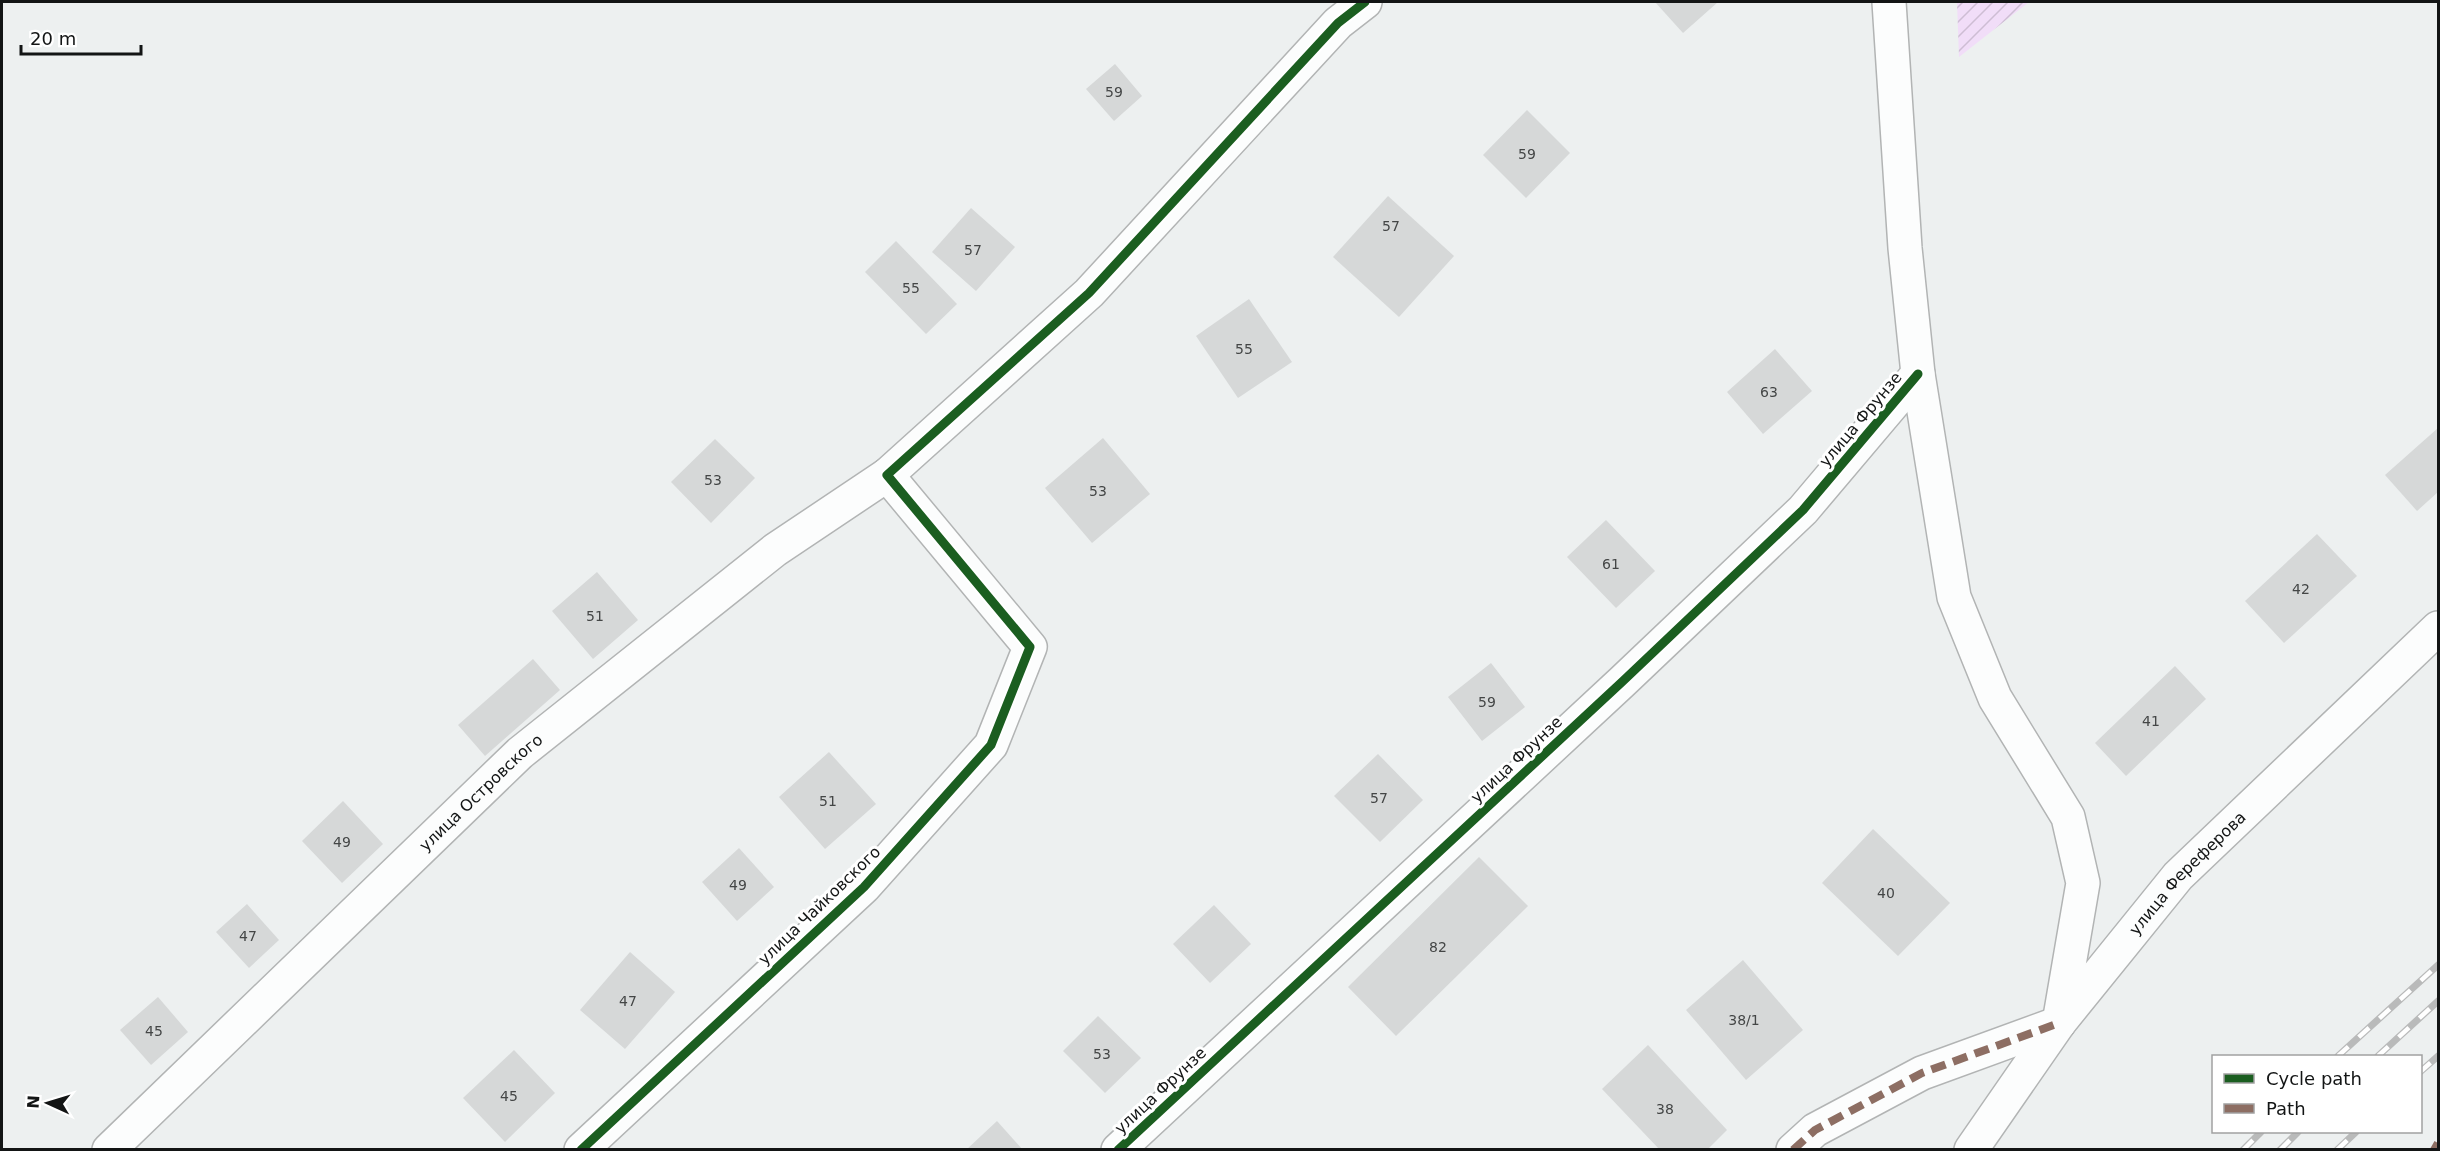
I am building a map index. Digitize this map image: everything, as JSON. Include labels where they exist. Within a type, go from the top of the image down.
[{"type":"street","name":"улица Островского","points":[[109,1149],[520,753],[775,550],[887,475],[1089,293],[1338,23],[1365,2]]},
{"type":"street","points":[[1793,1149],[1815,1130],[1922,1073],[2059,1023],[2083,883],[2068,817],[1995,698],[1954,597],[1918,374],[1905,248],[1889,2]]},
{"type":"street","name":"улица Фрунзе","points":[[1118,1149],[1623,681],[1803,510],[1918,374]]},
{"type":"street","name":"улица Чайковского","points":[[581,1149],[864,886],[992,745],[1030,647],[887,475]]},
{"type":"street","name":"улица Фереферова","points":[[1971,1149],[2059,1023],[2178,876],[2439,628]]},
{"type":"shaded area","points":[[1957,2],[2029,2],[1959,57]]},
{"type":"building","points":[[1655,2],[1718,2],[1683,33]]},
{"type":"building","points":[[1115,64],[1142,96],[1114,121],[1086,89]]},
{"type":"building","points":[[1527,110],[1570,153],[1526,198],[1483,155]]},
{"type":"building","points":[[1388,196],[1454,256],[1399,317],[1333,257]]},
{"type":"building","points":[[971,208],[1015,247],[976,291],[932,252]]},
{"type":"building","points":[[896,241],[957,304],[926,334],[865,272]]},
{"type":"building","points":[[1249,299],[1292,362],[1238,398],[1196,336]]},
{"type":"building","points":[[1775,349],[1812,391],[1763,434],[1727,392]]},
{"type":"building","points":[[2438,428],[2438,492],[2417,511],[2385,475]]},
{"type":"building","points":[[1103,438],[1150,494],[1092,543],[1045,488]]},
{"type":"building","points":[[715,439],[755,478],[711,523],[671,482]]},
{"type":"building","points":[[1606,520],[1655,571],[1616,608],[1567,557]]},
{"type":"building","points":[[2317,534],[2357,576],[2284,643],[2245,601]]},
{"type":"building","points":[[597,572],[638,620],[593,659],[552,611]]},
{"type":"building","points":[[533,659],[560,690],[485,756],[458,725]]},
{"type":"building","points":[[1491,663],[1525,707],[1482,741],[1448,697]]},
{"type":"building","points":[[2175,666],[2206,699],[2126,776],[2095,743]]},
{"type":"building","points":[[829,752],[876,804],[825,849],[779,797]]},
{"type":"building","points":[[1378,754],[1423,800],[1380,842],[1334,796]]},
{"type":"building","points":[[343,801],[383,844],[342,883],[302,841]]},
{"type":"building","points":[[1873,829],[1950,903],[1898,956],[1822,883]]},
{"type":"building","points":[[739,848],[774,887],[737,921],[702,882]]},
{"type":"building","points":[[1479,857],[1528,906],[1396,1036],[1348,987]]},
{"type":"building","points":[[247,904],[279,940],[249,968],[216,932]]},
{"type":"building","points":[[1214,905],[1251,944],[1210,983],[1173,944]]},
{"type":"building","points":[[630,952],[675,992],[625,1049],[580,1010]]},
{"type":"building","points":[[1743,960],[1803,1030],[1746,1080],[1686,1010]]},
{"type":"building","points":[[158,997],[188,1032],[151,1065],[120,1030]]},
{"type":"building","points":[[1098,1016],[1141,1058],[1105,1093],[1063,1051]]},
{"type":"building","points":[[1648,1045],[1727,1130],[1707,1150],[1660,1150],[1602,1089]]},
{"type":"building","points":[[514,1050],[555,1093],[505,1142],[463,1098]]},
{"type":"building","points":[[997,1121],[1023,1150],[966,1150]]},
{"type":"railway","points":[[2339,1055],[2438,965]]},
{"type":"railway","points":[[2379,1055],[2438,1001]]},
{"type":"railway","points":[[2422,1070],[2438,1056]]},
{"type":"railway","points":[[2243,1150],[2260,1133]]},
{"type":"railway","points":[[2280,1150],[2297,1133]]},
{"type":"railway","points":[[2337,1150],[2355,1133]]},
{"type":"marked path","points":[[1793,1150],[1815,1130],[1922,1073],[2059,1023]]},
{"type":"marked path","points":[[2434,1150],[2438,1143]]},
{"type":"cycle path","points":[[581,1150],[864,887],[991,745],[1030,647],[887,475],[1089,293],[1338,23],[1365,2]]},
{"type":"cycle path","points":[[1118,1150],[1623,681],[1803,510],[1918,374]]}]
